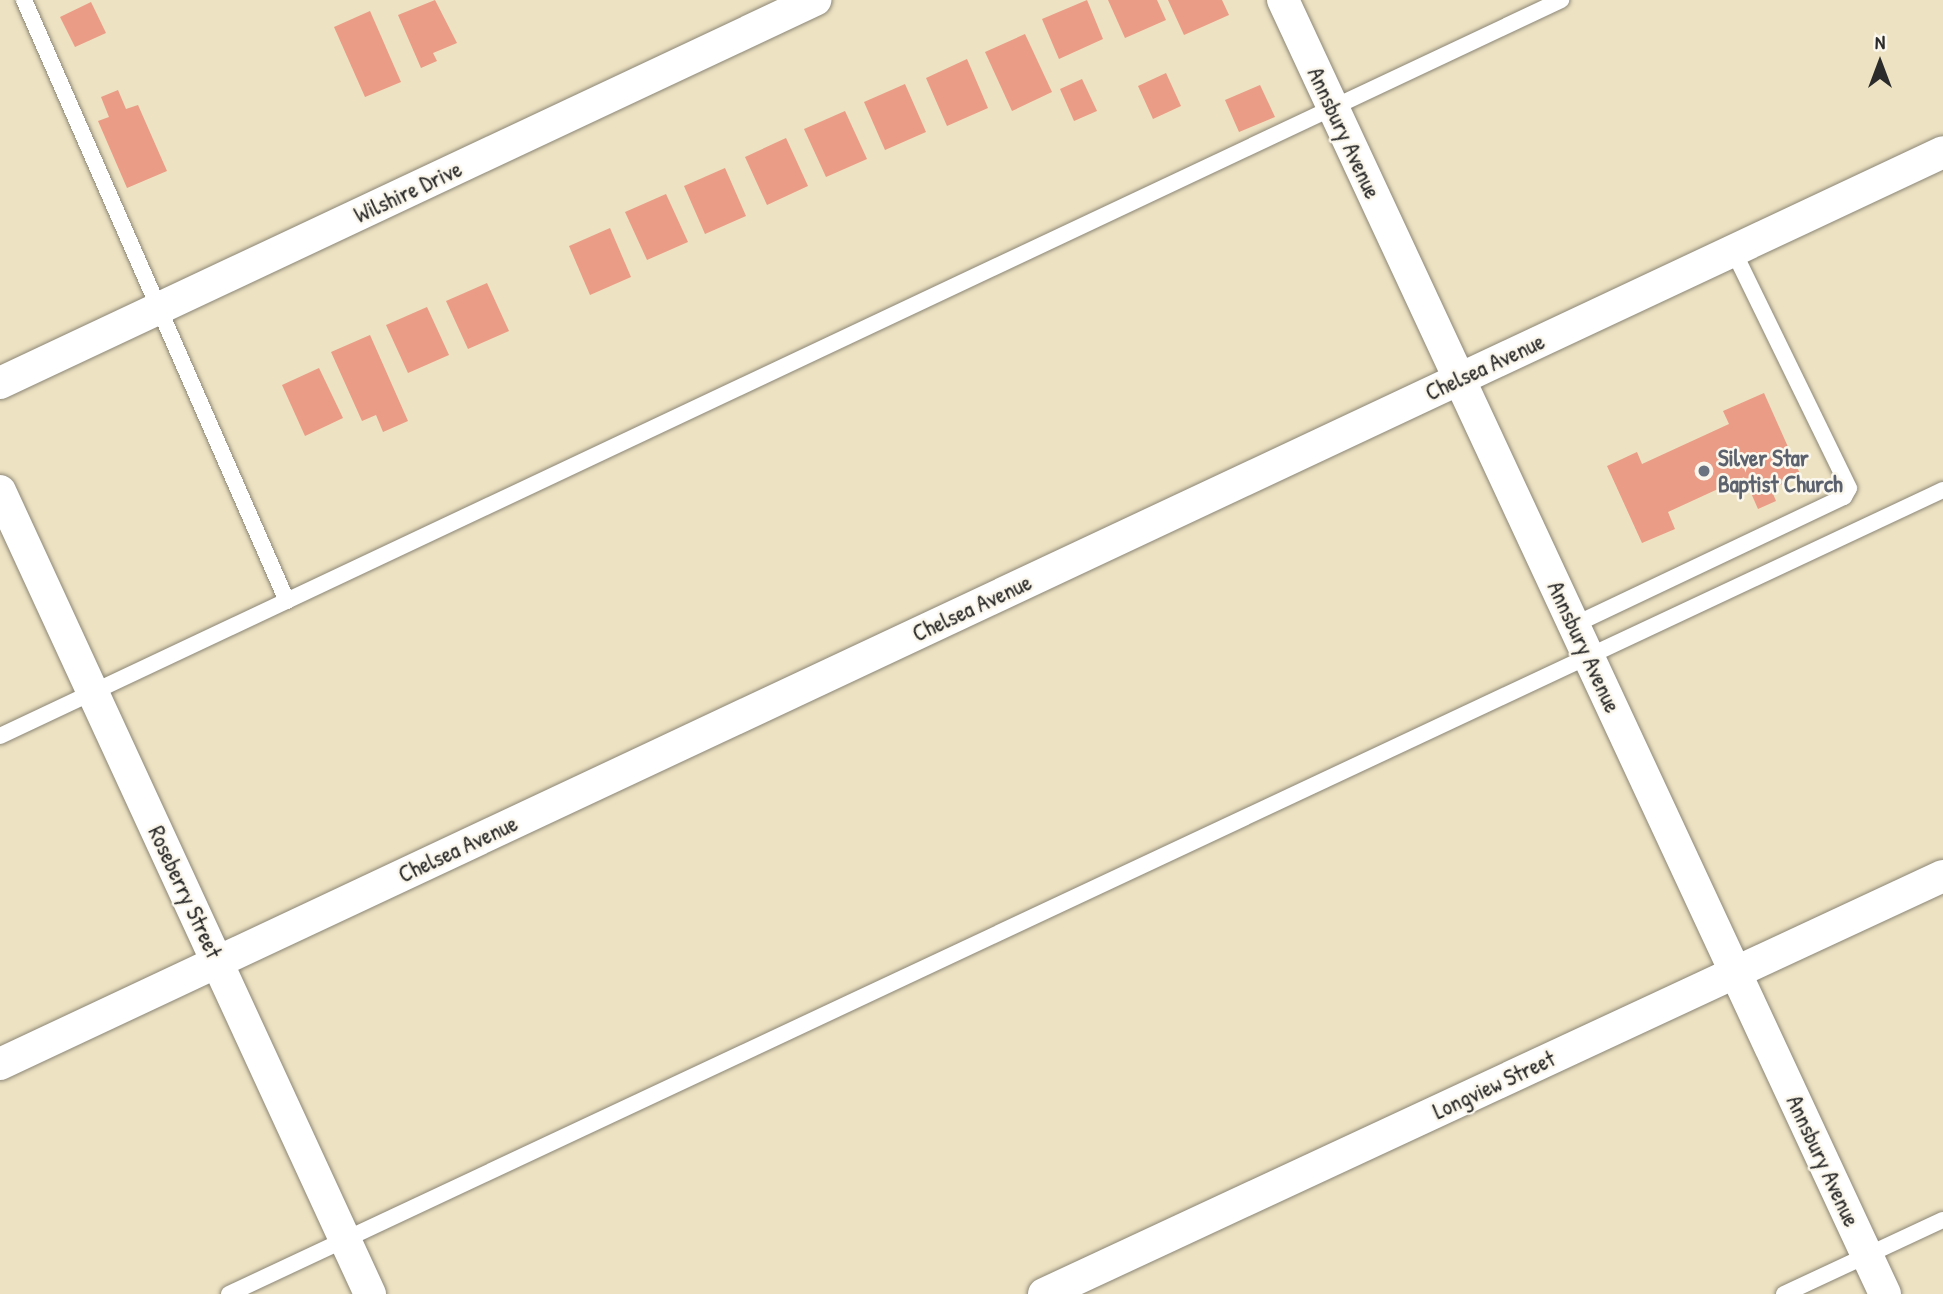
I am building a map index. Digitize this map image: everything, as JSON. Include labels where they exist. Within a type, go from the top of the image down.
[{"type":"street","name":"Wilshire Drive","points":[[0,383],[815,0]]},
{"type":"street","name":"Annsbury Avenue","points":[[1283,0],[1456,380],[1591,659],[1885,1294]]},
{"type":"street","name":"Chelsea Avenue","points":[[0,1065],[1943,152]]},
{"type":"street","name":"Roseberry Street","points":[[0,491],[370,1294]]},
{"type":"street","name":"Longview Street","points":[[1044,1294],[1943,876]]},
{"type":"lane","points":[[24,0],[287,601]]},
{"type":"lane","points":[[0,736],[1333,110],[1561,0]]},
{"type":"lane","points":[[1574,625],[1844,497],[1850,488],[1733,250]]},
{"type":"lane","points":[[229,1294],[1591,659],[1943,490]]},
{"type":"lane","points":[[1784,1294],[1943,1220]]},
{"type":"building","points":[[435,0],[457,43],[433,53],[437,61],[421,68],[398,15]]},
{"type":"building","points":[[1087,0],[1103,39],[1059,59],[1042,19]]},
{"type":"building","points":[[1108,0],[1157,0],[1166,20],[1125,38]]},
{"type":"building","points":[[1168,0],[1222,0],[1229,15],[1184,35]]},
{"type":"building","points":[[91,2],[106,33],[75,47],[60,17]]},
{"type":"building","points":[[370,11],[401,82],[365,97],[334,27]]},
{"type":"building","points":[[1025,34],[1052,92],[1012,111],[985,52]]},
{"type":"building","points":[[967,59],[988,108],[947,126],[926,78]]},
{"type":"building","points":[[1166,73],[1181,106],[1153,119],[1138,86]]},
{"type":"building","points":[[1082,79],[1097,111],[1074,121],[1060,89]]},
{"type":"building","points":[[905,84],[926,132],[885,150],[864,102]]},
{"type":"building","points":[[1260,85],[1275,117],[1239,132],[1225,100]]},
{"type":"building","points":[[118,90],[126,109],[138,105],[167,171],[127,188],[98,121],[109,117],[101,97]]},
{"type":"building","points":[[845,111],[867,159],[826,177],[804,129]]},
{"type":"building","points":[[786,138],[808,186],[767,205],[745,157]]},
{"type":"building","points":[[725,168],[746,216],[705,234],[684,186]]},
{"type":"building","points":[[666,194],[688,242],[647,260],[625,212]]},
{"type":"building","points":[[610,228],[631,277],[590,295],[569,246]]},
{"type":"building","points":[[487,283],[509,331],[468,349],[446,301]]},
{"type":"building","points":[[427,307],[449,355],[408,373],[386,325]]},
{"type":"building","points":[[370,335],[408,421],[383,432],[376,415],[362,421],[331,352]]},
{"type":"building","points":[[319,368],[343,418],[305,436],[282,385]]},
{"type":"building","name":"Silver Star Baptist Church","points":[[1764,393],[1801,476],[1771,489],[1776,501],[1758,509],[1744,477],[1668,512],[1675,529],[1642,543],[1607,466],[1637,452],[1642,464],[1729,424],[1723,411]]},
{"type":"place","name":"Silver Star Baptist Church","points":[[1704,471]]}]
